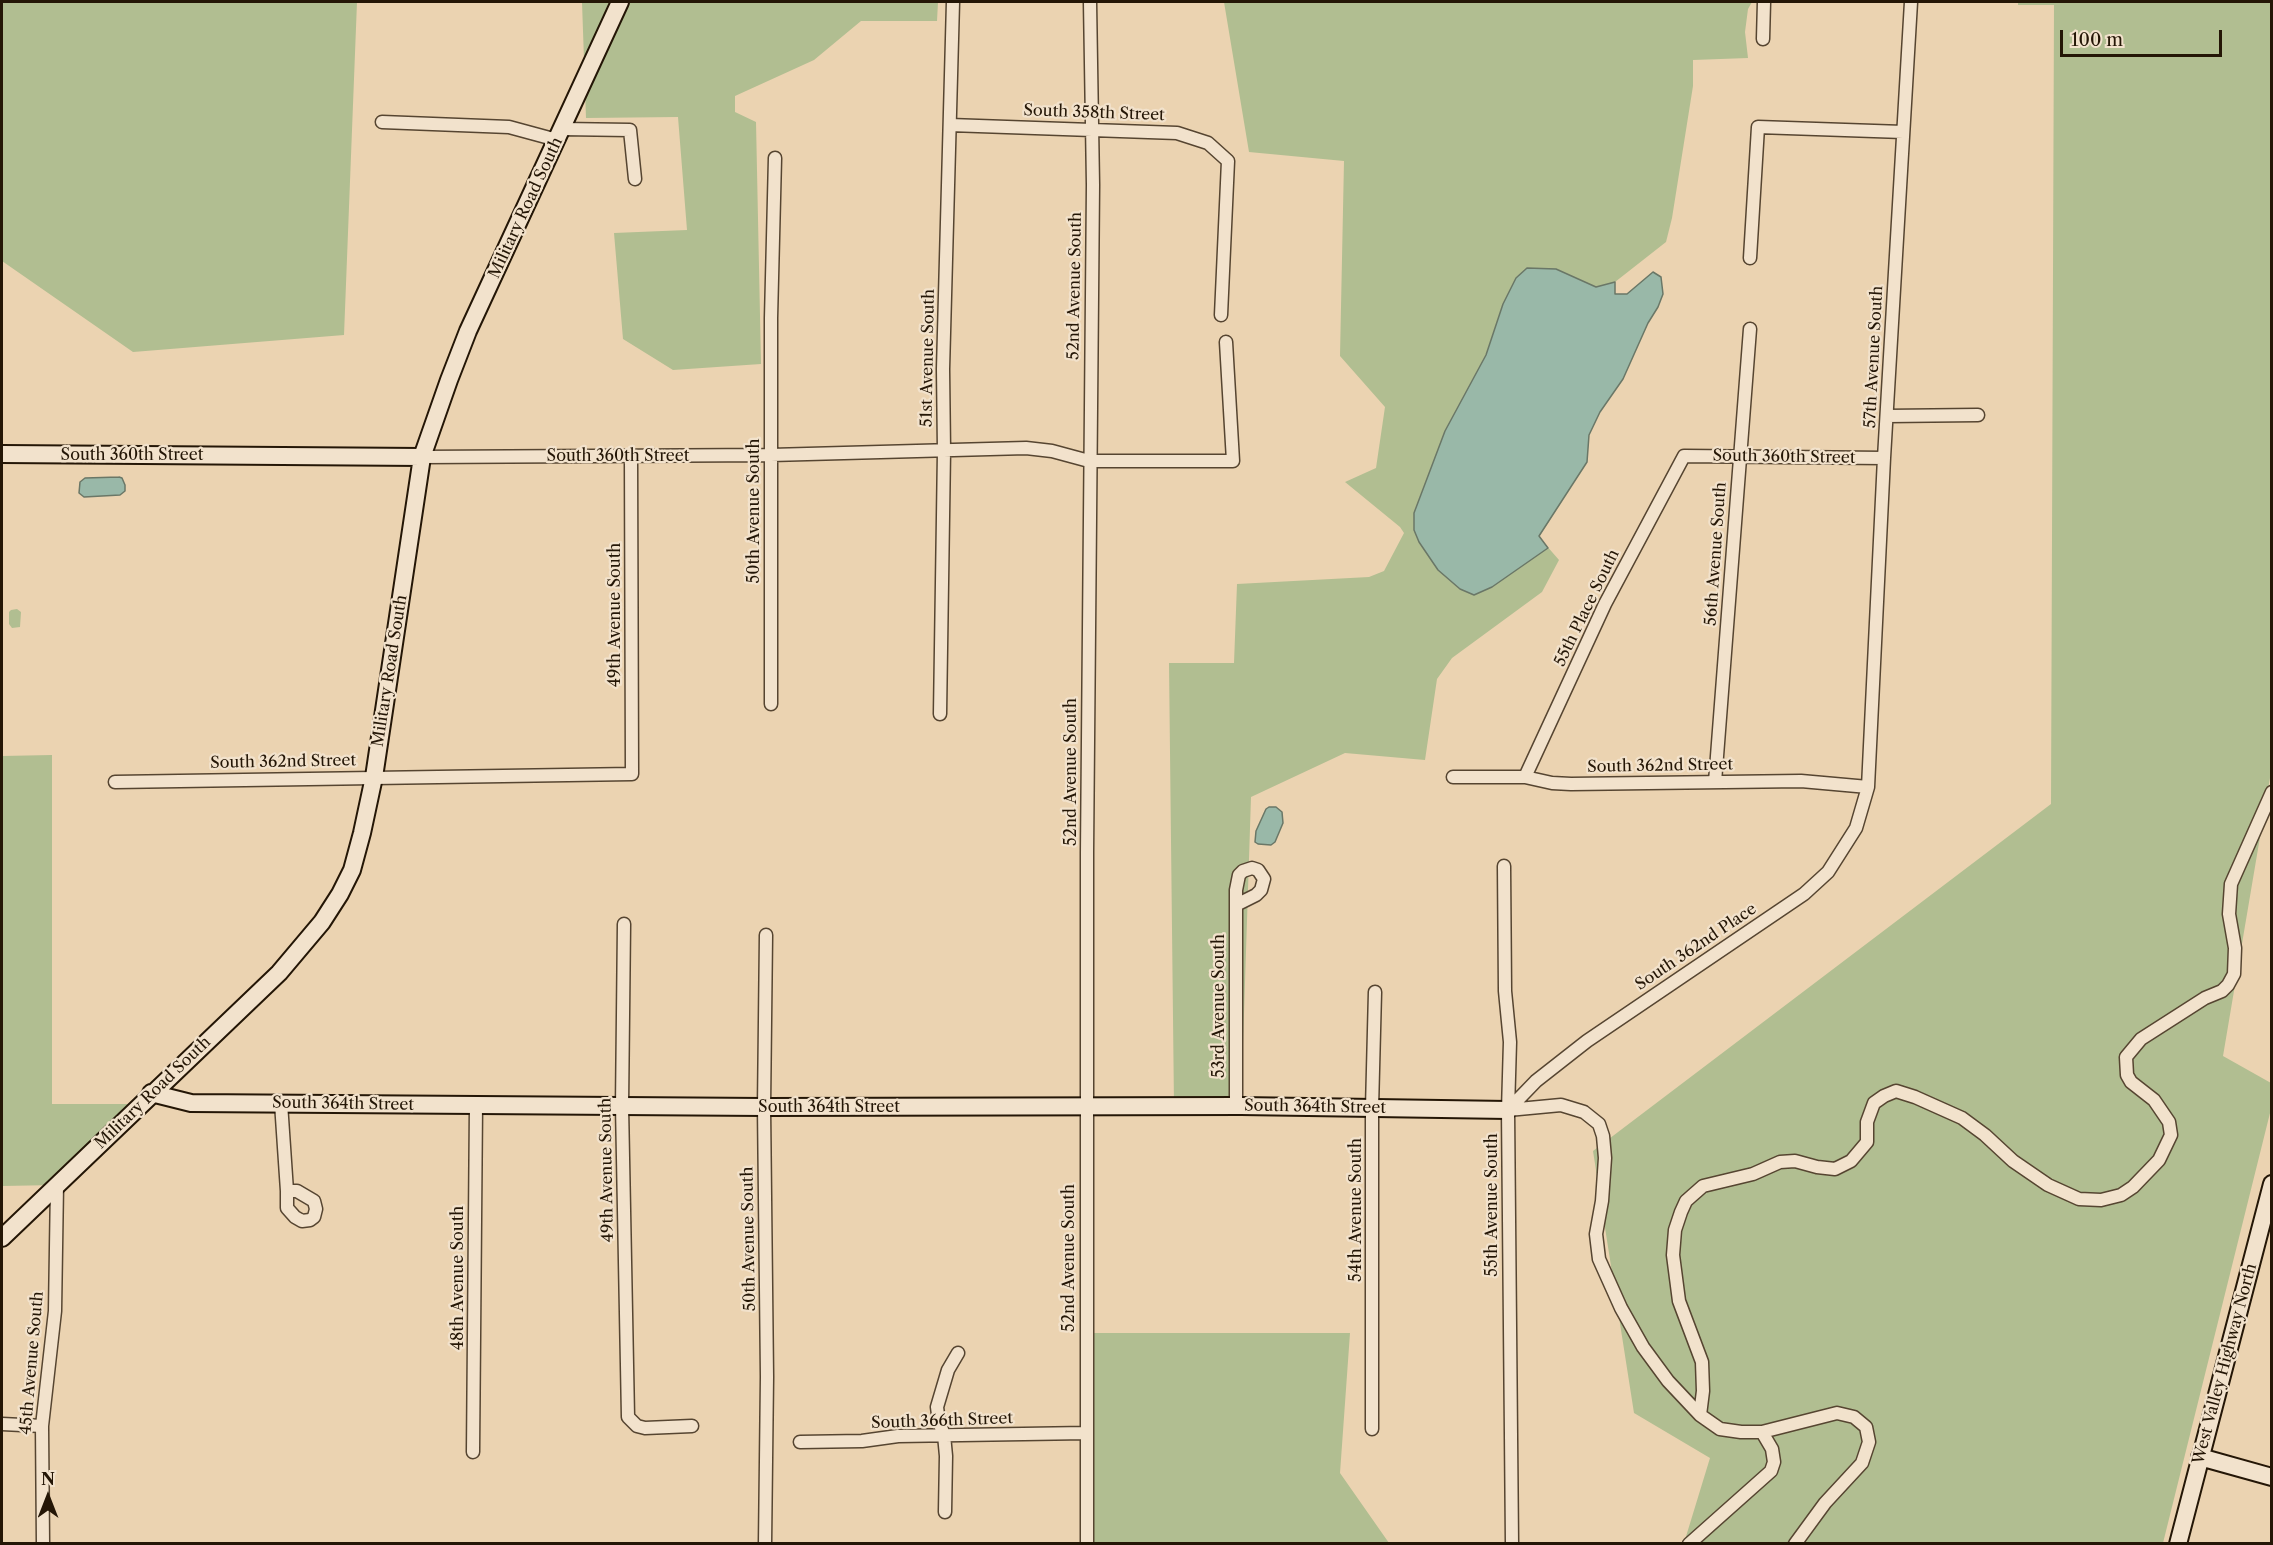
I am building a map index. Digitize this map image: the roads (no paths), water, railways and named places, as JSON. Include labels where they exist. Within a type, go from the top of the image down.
[{"type":"main road","name":"Military Road South","points":[[2,1238],[279,973],[322,922],[352,870],[374,777],[422,457],[468,332],[620,2]]},
{"type":"main road","name":"South 360th Street","points":[[2,454],[422,457]]},
{"type":"main road","name":"South 364th Street","points":[[151,1093],[191,1103],[764,1107],[1236,1106],[1508,1110]]},
{"type":"main road","name":"West Valley Highway North","points":[[2178,1544],[2271,1184]]},
{"type":"main road","points":[[2200,1457],[2271,1477]]},
{"type":"street","name":"51st Avenue South","points":[[940,714],[943,369],[953,2]]},
{"type":"street","name":"52nd Avenue South","points":[[1087,1544],[1086,1107],[1092,129],[1090,2]]},
{"type":"street","points":[[1762,39],[1764,2]]},
{"type":"street","name":"57th Avenue South","points":[[1868,786],[1884,458],[1911,2]]},
{"type":"street","points":[[382,122],[509,127],[560,135],[630,130],[635,179]]},
{"type":"street","name":"South 358th Street","points":[[950,125],[1177,133],[1208,143],[1228,161],[1221,315]]},
{"type":"street","points":[[1750,258],[1758,127],[1903,132]]},
{"type":"street","name":"50th Avenue South","points":[[771,704],[771,318],[775,158]]},
{"type":"street","name":"56th Avenue South","points":[[1716,782],[1750,329]]},
{"type":"street","name":"South 360th Street","points":[[422,457],[771,455],[1026,448],[1052,451],[1089,461],[1233,461],[1226,342]]},
{"type":"street","points":[[1887,416],[1978,415]]},
{"type":"street","name":"49th Avenue South","points":[[631,456],[632,774]]},
{"type":"street","name":"South 360th Street","points":[[1684,456],[1884,458]]},
{"type":"street","name":"55th Place South","points":[[1525,777],[1605,604],[1684,456]]},
{"type":"street","name":"South 362nd Street","points":[[114,782],[632,774]]},
{"type":"street","name":"South 362nd Street","points":[[1453,777],[1525,777],[1571,784],[1801,781],[1868,786]]},
{"type":"street","name":"South 362nd Place","points":[[1508,1110],[1536,1082],[1587,1041],[1804,894],[1828,872],[1841,854],[1856,828],[1868,786]]},
{"type":"street","points":[[1700,1415],[1703,1390],[1702,1362],[1679,1301],[1673,1255],[1675,1230],[1681,1212],[1686,1201],[1703,1186],[1753,1174],[1780,1162],[1795,1161],[1835,1169],[1851,1161],[1867,1142],[1867,1122],[1874,1103],[1896,1092],[1915,1097],[1962,1118],[1985,1135],[2013,1161],[2048,1185],[2079,1199],[2101,1200],[2121,1195],[2133,1187],[2159,1160],[2171,1135],[2169,1122],[2154,1100],[2127,1075],[2126,1057],[2141,1039],[2205,998],[2222,991],[2234,975],[2235,948],[2229,914],[2231,884],[2271,792]]},
{"type":"street","name":"55th Avenue South","points":[[1504,866],[1505,991],[1510,1042],[1508,1110],[1512,1544]]},
{"type":"street","name":"53rd Avenue South","points":[[1236,905],[1236,1106]]},
{"type":"street","name":"49th Avenue South","points":[[624,924],[622,1106],[628,1417],[637,1426],[645,1428],[692,1426]]},
{"type":"street","name":"50th Avenue South","points":[[765,1544],[766,935]]},
{"type":"street","name":"54th Avenue South","points":[[1372,1429],[1372,1108],[1376,992]]},
{"type":"street","points":[[281,1103],[287,1191]]},
{"type":"street","name":"48th Avenue South","points":[[473,1452],[476,1105]]},
{"type":"street","points":[[1508,1110],[1552,1105],[1565,1106],[1589,1114],[1599,1124],[1603,1136],[1605,1158],[1602,1201],[1596,1231],[1599,1259],[1621,1308],[1643,1347],[1668,1381],[1700,1415],[1720,1429],[1762,1432],[1839,1413],[1859,1420],[1869,1432],[1869,1446],[1863,1463],[1826,1503],[1795,1544]]},
{"type":"street","name":"45th Avenue South","points":[[43,1544],[42,1426],[55,1311],[57,1185]]},
{"type":"street","points":[[945,1512],[944,1435],[937,1407],[948,1370],[958,1353]]},
{"type":"street","points":[[2,1424],[42,1426]]},
{"type":"street","points":[[1689,1544],[1771,1471],[1774,1462],[1772,1449],[1762,1432]]},
{"type":"street","name":"South 366th Street","points":[[800,1442],[862,1441],[898,1436],[1086,1433]]}]
